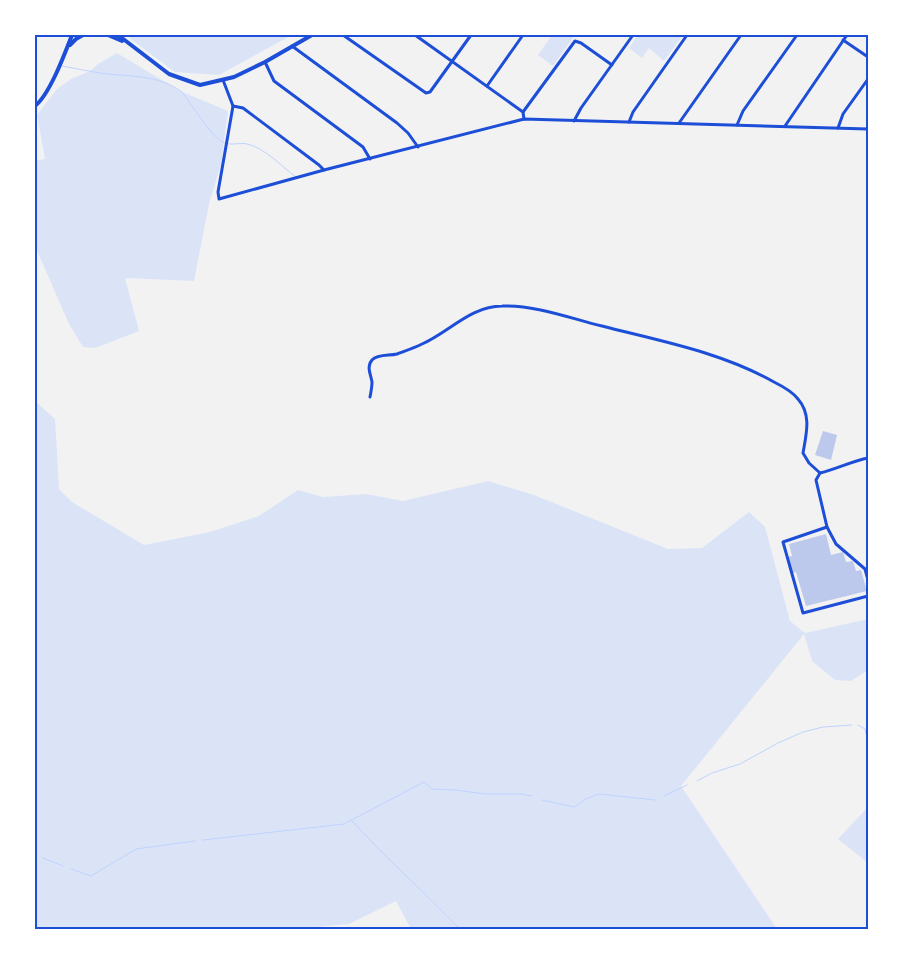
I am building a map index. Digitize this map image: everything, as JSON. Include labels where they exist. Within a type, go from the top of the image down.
[{"type":"street","points":[[35,106],[40,102],[48,87],[72,35]]},
{"type":"street","points":[[67,49],[76,39],[84,35],[96,35]]},
{"type":"street","points":[[108,35],[128,44]]},
{"type":"street","points":[[118,35],[169,74],[200,85],[234,77],[312,35]]},
{"type":"street","points":[[343,35],[426,93],[430,92],[471,35]]},
{"type":"street","points":[[415,35],[523,112]]},
{"type":"street","points":[[487,86],[523,35]]},
{"type":"street","points":[[574,121],[581,108],[633,35]]},
{"type":"street","points":[[629,122],[633,112],[687,35]]},
{"type":"street","points":[[679,124],[740,35]]},
{"type":"street","points":[[737,125],[743,111],[797,35]]},
{"type":"street","points":[[785,126],[847,35]]},
{"type":"street","points":[[843,40],[868,57]]},
{"type":"street","points":[[524,119],[523,112],[575,42],[581,42],[612,65]]},
{"type":"street","points":[[292,46],[397,123],[408,133],[418,147]]},
{"type":"street","points":[[265,62],[274,81],[363,147],[370,159]]},
{"type":"street","points":[[838,128],[843,114],[868,79]]},
{"type":"street","points":[[223,80],[233,106],[218,192],[219,199],[524,119],[868,128]]},
{"type":"street","points":[[233,106],[243,108],[324,170]]},
{"type":"street","points":[[370,397],[372,384],[369,367],[372,360],[420,345],[437,337],[462,318],[480,311],[501,305],[535,308],[699,352],[751,369],[786,388],[798,398],[806,413],[807,430],[803,453],[809,463],[820,473]]},
{"type":"street","points":[[868,458],[820,473],[816,480],[827,527],[836,544],[865,570],[868,580]]},
{"type":"street","points":[[827,527],[783,542],[803,613],[868,596]]},
{"type":"shaded area","points":[[129,35],[292,35],[219,75],[175,72],[129,38]]},
{"type":"shaded area","points":[[552,35],[575,35],[553,66],[538,55]]},
{"type":"shaded area","points":[[638,35],[683,35],[664,61],[649,48],[642,58],[629,48]]},
{"type":"shaded area","points":[[117,53],[180,91],[228,111],[221,164],[209,204],[194,281],[125,278],[139,331],[95,348],[83,347],[69,324],[35,246],[35,161],[45,159],[37,115],[57,89],[71,79],[90,71]]},
{"type":"shaded area","points":[[35,401],[55,419],[59,489],[72,502],[144,545],[210,532],[259,516],[298,490],[323,497],[366,494],[403,501],[488,481],[534,495],[668,549],[702,548],[749,512],[765,527],[790,621],[805,633],[868,619],[868,670],[851,681],[835,680],[812,661],[804,634],[681,786],[777,929],[411,929],[396,901],[349,924],[296,929],[35,929]]},
{"type":"shaded area","points":[[868,807],[868,863],[838,839]]},
{"type":"building","points":[[823,431],[837,435],[831,460],[815,455]]},
{"type":"building","points":[[826,534],[831,555],[843,552],[846,562],[853,561],[856,571],[861,570],[867,591],[806,606],[796,572],[792,573],[788,557],[792,556],[789,544]]},
{"type":"waterway","points":[[62,66],[100,73],[143,77],[173,86],[182,92],[206,126],[221,141],[227,144],[254,146],[296,177]]},
{"type":"waterway","points":[[697,781],[712,773],[740,764],[778,743],[803,732],[823,727],[852,725]]},
{"type":"waterway","points":[[858,725],[865,729],[868,743]]},
{"type":"waterway","points":[[203,840],[344,824],[424,782],[432,789],[532,796]]},
{"type":"waterway","points":[[664,796],[687,785]]},
{"type":"waterway","points":[[542,800],[574,807],[586,799],[599,794],[655,800]]},
{"type":"waterway","points":[[351,820],[460,929]]},
{"type":"waterway","points":[[71,869],[91,876],[136,849],[195,841]]},
{"type":"waterway","points":[[43,858],[63,866]]}]
